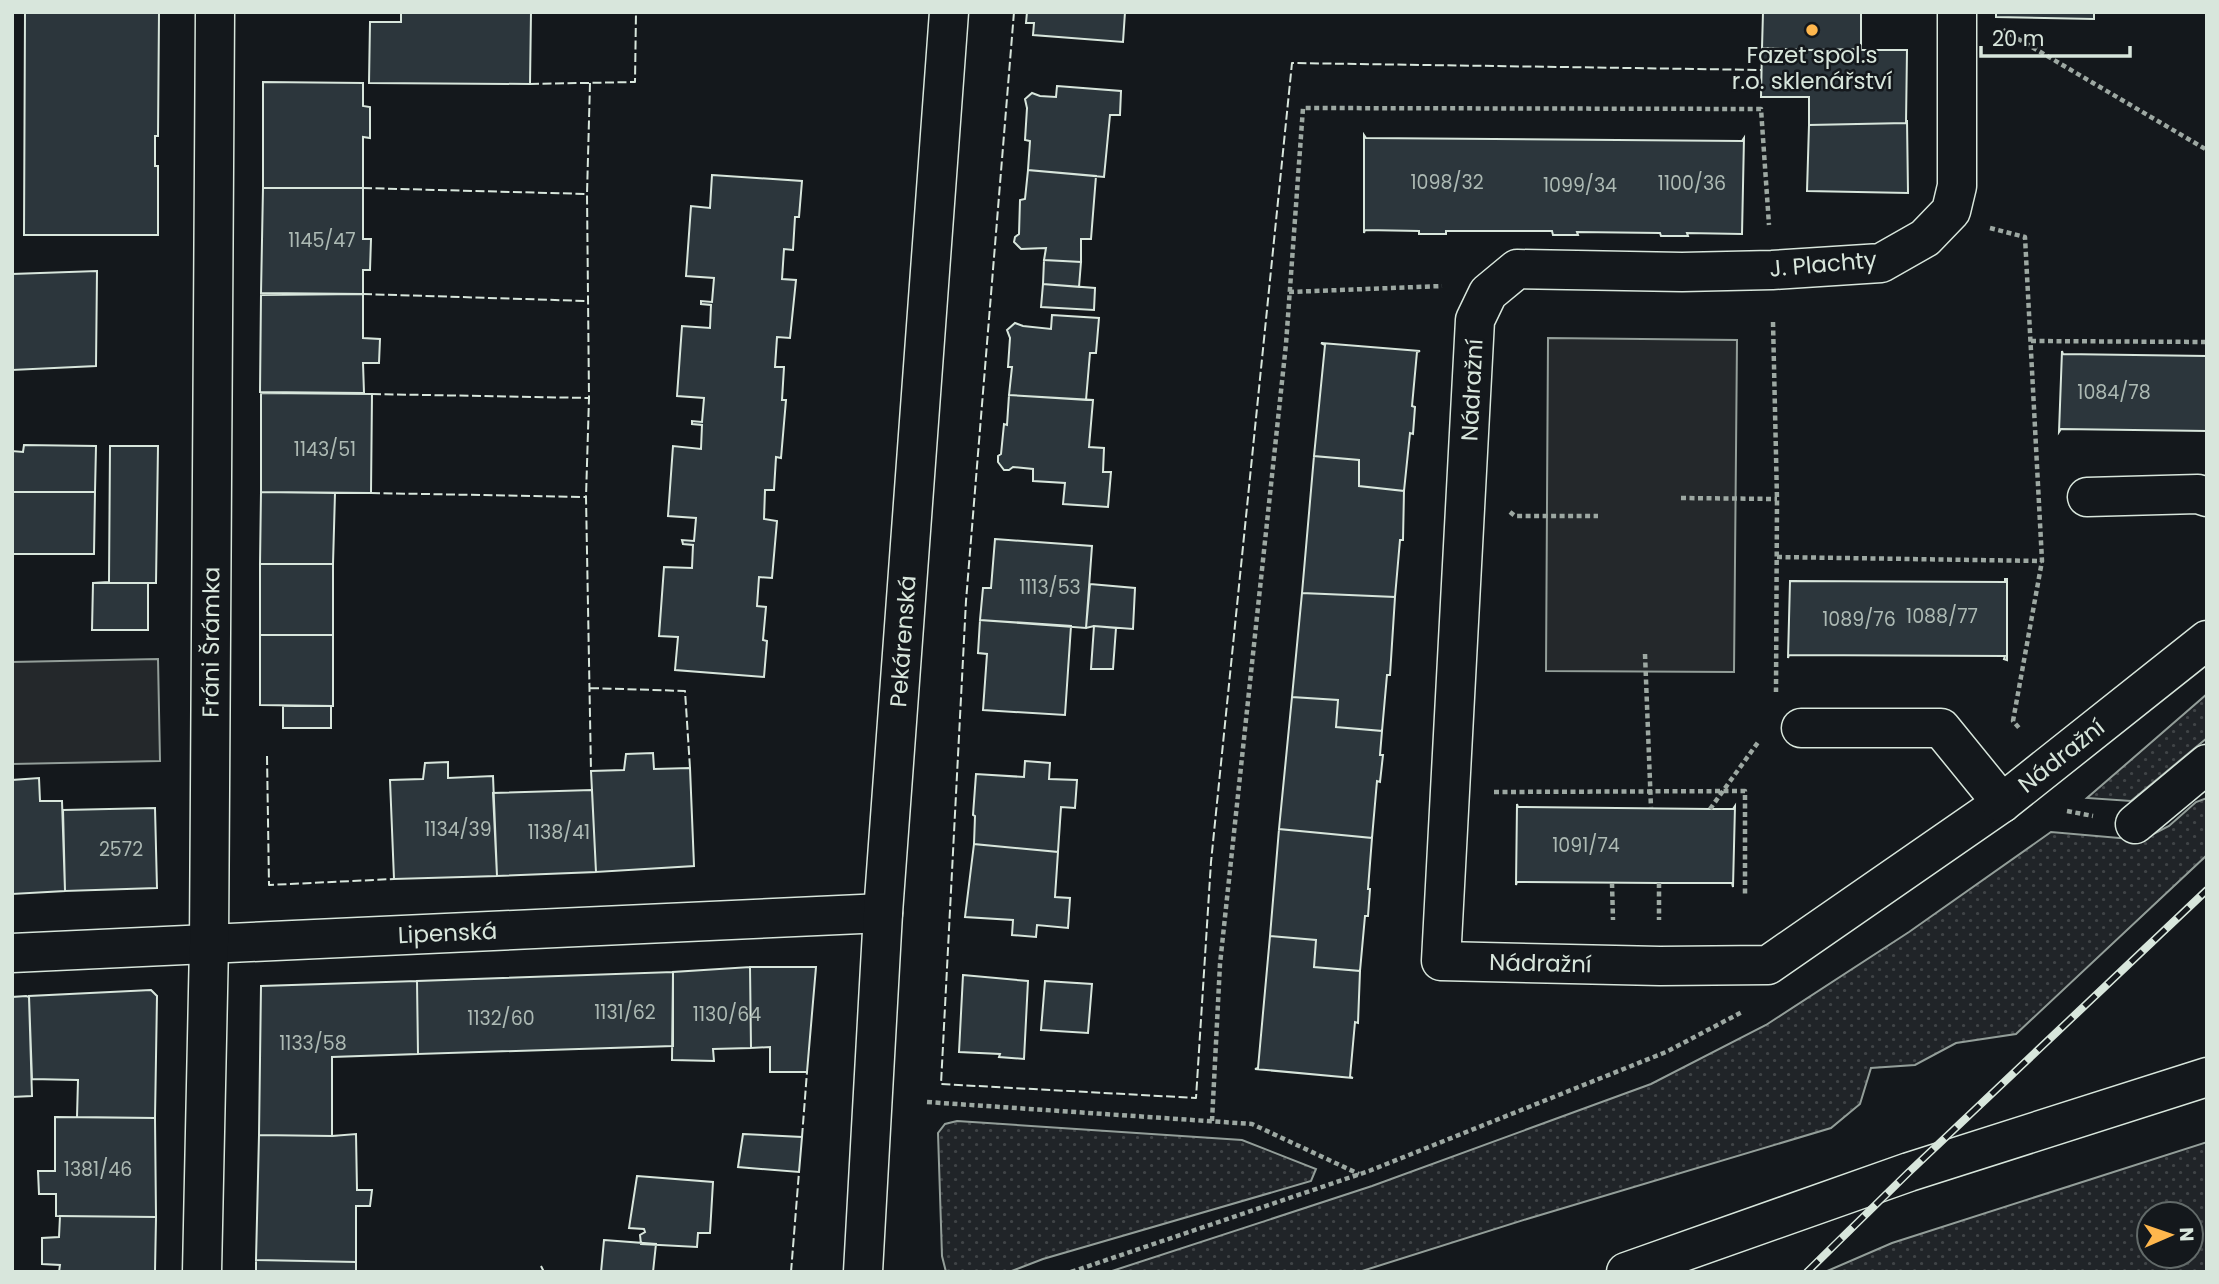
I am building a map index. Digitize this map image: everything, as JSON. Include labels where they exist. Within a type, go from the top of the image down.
[{"type":"street","name":"Fráni Šrámka","points":[[202,1272],[209,945],[215,12]]},
{"type":"street","name":"Pekárenská","points":[[863,1272],[883,913],[949,12]]},
{"type":"street","points":[[1957,12],[1956,186],[1967,219]]},
{"type":"street","name":"J. Plachty","points":[[1488,293],[1517,269],[1668,272],[1772,270],[1881,262],[1925,237],[1967,219]]},
{"type":"street","name":"Nádražní","points":[[1488,293],[1475,320],[1441,961],[1660,966],[1768,965],[2002,803],[2207,640]]},
{"type":"street","points":[[2087,497],[2198,494],[2207,497]]},
{"type":"street","points":[[1801,728],[1941,728],[2002,803]]},
{"type":"street","points":[[2135,824],[2207,764]]},
{"type":"street","name":"Lipenská","points":[[12,953],[883,913]]},
{"type":"street","points":[[1626,1272],[1909,1172],[2207,1077]]},
{"type":"path","points":[[2001,29],[2207,150]]},
{"type":"path","points":[[1212,1121],[1220,964],[1286,344],[1303,108],[1761,109],[1770,230]]},
{"type":"path","points":[[1967,219],[2025,237],[2042,561],[2013,721],[2050,765]]},
{"type":"path","points":[[1289,292],[1445,286]]},
{"type":"path","points":[[1773,322],[1777,499],[1776,693]]},
{"type":"path","points":[[2031,341],[2207,342]]},
{"type":"path","points":[[1681,498],[1777,499]]},
{"type":"path","points":[[1507,511],[1515,516],[1598,516]]},
{"type":"path","points":[[1777,556],[2042,561]]},
{"type":"path","points":[[1645,654],[1651,808]]},
{"type":"path","points":[[1710,809],[1761,738]]},
{"type":"path","points":[[1481,792],[1745,791],[1745,895]]},
{"type":"path","points":[[1071,1272],[1360,1174],[1665,1052]]},
{"type":"path","points":[[927,1102],[1252,1124],[1360,1174]]},
{"type":"shaded area","points":[[1548,338],[1737,340],[1734,672],[1546,671]]},
{"type":"shaded area","points":[[158,659],[160,761],[12,764],[12,662]]},
{"type":"shaded area","points":[[2207,694],[2207,738],[2131,801],[2087,798]]},
{"type":"shaded area","points":[[2207,798],[2207,855],[2016,1034],[1956,1043],[1915,1065],[1871,1068],[1860,1104],[1831,1128],[1359,1272],[1109,1272],[1372,1186],[1651,1084],[1766,1025],[1909,932],[2051,832],[2142,840],[2169,826],[2196,802]]},
{"type":"shaded area","points":[[957,1121],[1242,1140],[1316,1169],[1311,1181],[1043,1259],[1009,1272],[946,1272],[942,1256],[938,1133],[945,1124]]},
{"type":"shaded area","points":[[2207,1142],[2207,1272],[1825,1272],[1892,1243]]},
{"type":"building","points":[[25,12],[159,12],[158,136],[155,136],[158,235],[24,235]]},
{"type":"building","points":[[401,12],[531,12],[530,84],[369,83],[370,22],[401,22]]},
{"type":"building","points":[[1027,12],[1125,12],[1123,42],[1033,35],[1034,23],[1026,23]]},
{"type":"building","name":"Fazet spol.s r.o. sklenářství","points":[[1763,12],[1861,12],[1861,49],[1762,48]]},
{"type":"building","points":[[1996,12],[2094,12],[2094,19],[1996,17]]},
{"type":"building","points":[[1762,48],[1907,50],[1906,123],[1809,125],[1809,97],[1761,97]]},
{"type":"building","points":[[263,82],[363,83],[363,106],[370,107],[370,138],[363,137],[363,188],[263,188]]},
{"type":"building","points":[[1057,86],[1121,91],[1120,115],[1110,115],[1104,177],[1028,170],[1030,141],[1025,140],[1025,99],[1032,93],[1056,97]]},
{"type":"building","points":[[1907,120],[1908,193],[1807,191],[1809,125],[1906,123]]},
{"type":"building","points":[[1364,135],[1366,138],[1742,141],[1744,138],[1742,234],[1687,233],[1688,236],[1661,236],[1660,233],[1577,232],[1578,235],[1553,235],[1552,231],[1446,231],[1446,234],[1419,234],[1419,231],[1365,230],[1364,233]]},
{"type":"building","points":[[1028,170],[1096,176],[1091,239],[1081,239],[1081,262],[1044,260],[1046,248],[1021,249],[1014,242],[1019,234],[1020,200],[1025,199]]},
{"type":"building","points":[[712,175],[802,181],[799,217],[795,217],[793,250],[784,249],[782,279],[796,280],[790,338],[777,337],[775,367],[784,367],[782,400],[786,400],[781,458],[776,457],[774,490],[765,490],[764,519],[777,521],[772,578],[759,577],[757,606],[766,607],[764,677],[675,670],[678,637],[659,636],[664,567],[692,568],[693,545],[683,544],[682,540],[694,541],[696,518],[668,516],[673,446],[701,449],[702,425],[692,424],[692,421],[702,422],[704,398],[677,396],[682,326],[710,328],[711,305],[701,304],[701,301],[712,302],[714,278],[686,276],[691,206],[710,208]]},
{"type":"building","points":[[263,188],[363,188],[363,239],[371,239],[370,270],[363,270],[363,294],[261,293]]},
{"type":"building","points":[[1044,260],[1081,262],[1079,287],[1043,284]]},
{"type":"building","points":[[97,271],[96,366],[12,370],[12,274]]},
{"type":"building","points":[[1043,284],[1095,288],[1094,310],[1041,307]]},
{"type":"building","points":[[363,294],[363,338],[380,339],[379,363],[363,363],[364,393],[260,392],[261,295]]},
{"type":"building","points":[[1052,315],[1099,318],[1096,353],[1090,353],[1086,400],[1009,395],[1012,367],[1008,367],[1010,338],[1007,330],[1015,323],[1051,329]]},
{"type":"building","points":[[1321,343],[1420,351],[1417,352],[1412,406],[1415,407],[1413,434],[1410,433],[1404,491],[1359,486],[1359,460],[1314,456],[1325,345]]},
{"type":"building","points":[[2062,351],[2063,354],[2207,356],[2207,431],[2061,429],[2059,432]]},
{"type":"building","points":[[261,393],[372,394],[371,493],[261,492]]},
{"type":"building","points":[[1009,395],[1093,400],[1089,447],[1104,448],[1103,472],[1111,472],[1108,507],[1063,504],[1065,483],[1033,481],[1033,469],[1013,467],[1004,470],[998,462],[998,456],[1001,454],[1004,424],[1007,425]]},
{"type":"building","points":[[24,445],[96,446],[95,492],[12,492],[12,451],[23,452]]},
{"type":"building","points":[[110,446],[158,446],[156,583],[93,583],[109,582]]},
{"type":"building","points":[[1314,456],[1359,460],[1359,486],[1404,491],[1403,540],[1400,540],[1395,597],[1302,593]]},
{"type":"building","points":[[12,492],[95,492],[94,554],[12,554]]},
{"type":"building","points":[[261,492],[335,493],[333,564],[260,564]]},
{"type":"building","points":[[995,539],[1092,546],[1086,628],[980,620],[983,588],[991,588]]},
{"type":"building","points":[[260,564],[333,564],[333,635],[260,635]]},
{"type":"building","points":[[2005,579],[2007,660],[2004,659],[2005,656],[1789,655],[1788,658],[1790,581],[2005,582]]},
{"type":"building","points":[[93,583],[148,583],[148,630],[92,630]]},
{"type":"building","points":[[1090,584],[1135,588],[1133,629],[1094,626],[1086,628]]},
{"type":"building","points":[[1302,593],[1395,597],[1390,675],[1387,675],[1382,731],[1336,727],[1338,700],[1292,697]]},
{"type":"building","points":[[980,620],[1071,626],[1065,715],[983,710],[987,654],[978,653]]},
{"type":"building","points":[[1094,626],[1116,628],[1113,669],[1091,669]]},
{"type":"building","points":[[260,635],[333,635],[333,706],[260,705]]},
{"type":"building","points":[[1292,697],[1338,700],[1336,727],[1382,731],[1380,755],[1383,755],[1380,782],[1377,781],[1372,838],[1279,829]]},
{"type":"building","points":[[283,706],[331,706],[331,728],[283,728]]},
{"type":"building","points":[[653,753],[654,769],[690,768],[694,866],[596,872],[591,771],[624,770],[626,754]]},
{"type":"building","points":[[1025,761],[1050,763],[1049,779],[1077,780],[1075,808],[1061,807],[1058,852],[974,844],[976,774],[1024,777]]},
{"type":"building","points":[[448,762],[448,778],[493,776],[497,876],[394,879],[390,780],[423,779],[425,763]]},
{"type":"building","points":[[39,778],[40,801],[62,801],[65,891],[12,894],[12,780]]},
{"type":"building","points":[[592,790],[596,872],[497,876],[493,793]]},
{"type":"building","points":[[1517,804],[1518,807],[1710,809],[1733,809],[1735,806],[1733,887],[1732,883],[1517,882],[1516,885]]},
{"type":"building","points":[[155,808],[157,888],[65,891],[63,810]]},
{"type":"building","points":[[1279,829],[1372,838],[1368,916],[1365,916],[1360,971],[1314,967],[1316,940],[1270,936]]},
{"type":"building","points":[[974,844],[1058,852],[1055,897],[1070,898],[1068,928],[1037,925],[1036,937],[1012,935],[1013,920],[965,917]]},
{"type":"building","points":[[1270,936],[1316,940],[1314,967],[1360,971],[1358,1023],[1355,1022],[1350,1077],[1353,1078],[1255,1069],[1258,1068]]},
{"type":"building","points":[[750,967],[751,1048],[713,1049],[714,1061],[672,1060],[673,972]]},
{"type":"building","points":[[750,967],[816,967],[807,1072],[770,1072],[770,1047],[751,1048]]},
{"type":"building","points":[[673,972],[673,1046],[418,1054],[417,981]]},
{"type":"building","points":[[963,975],[1028,981],[1024,1059],[999,1057],[1000,1054],[959,1052]]},
{"type":"building","points":[[417,981],[418,1054],[332,1057],[332,1136],[259,1135],[261,986]]},
{"type":"building","points":[[1045,981],[1092,984],[1088,1033],[1041,1030]]},
{"type":"building","points":[[151,990],[157,996],[155,1118],[77,1117],[78,1080],[32,1079],[29,996]]},
{"type":"building","points":[[12,997],[29,997],[32,1096],[12,1097]]},
{"type":"building","points":[[55,1117],[155,1118],[156,1217],[56,1216],[56,1194],[39,1194],[38,1171],[55,1171]]},
{"type":"building","points":[[356,1134],[357,1190],[372,1190],[370,1206],[356,1206],[356,1262],[256,1260],[259,1135]]},
{"type":"building","points":[[743,1134],[802,1137],[799,1172],[738,1167]]},
{"type":"building","points":[[637,1176],[713,1182],[710,1233],[698,1233],[697,1247],[641,1244],[640,1235],[645,1232],[644,1229],[629,1228]]},
{"type":"building","points":[[60,1216],[156,1217],[155,1272],[59,1272],[60,1265],[42,1264],[42,1238],[59,1237]]},
{"type":"building","points":[[604,1240],[656,1244],[653,1272],[601,1272]]},
{"type":"building","points":[[256,1260],[356,1262],[356,1272],[256,1272]]},
{"type":"railway","points":[[1807,1272],[2207,890]]},
{"type":"fence","points":[[530,84],[635,82],[636,12]]},
{"type":"fence","points":[[1014,12],[966,601],[941,1084],[1196,1098],[1211,862],[1292,63],[1762,70]]},
{"type":"fence","points":[[590,83],[586,497],[591,771]]},
{"type":"fence","points":[[363,188],[587,194]]},
{"type":"fence","points":[[363,294],[587,301]]},
{"type":"fence","points":[[372,394],[589,398]]},
{"type":"fence","points":[[371,493],[586,497]]},
{"type":"fence","points":[[590,688],[685,691],[690,768]]},
{"type":"fence","points":[[267,756],[269,885],[394,879]]},
{"type":"fence","points":[[802,1137],[807,1072]]},
{"type":"fence","points":[[791,1272],[799,1172]]},
{"type":"fence","points":[[541,1266],[544,1272]]},
{"type":"place","name":"Fazet spol.s r.o. sklenářství","points":[[1812,30]]}]
